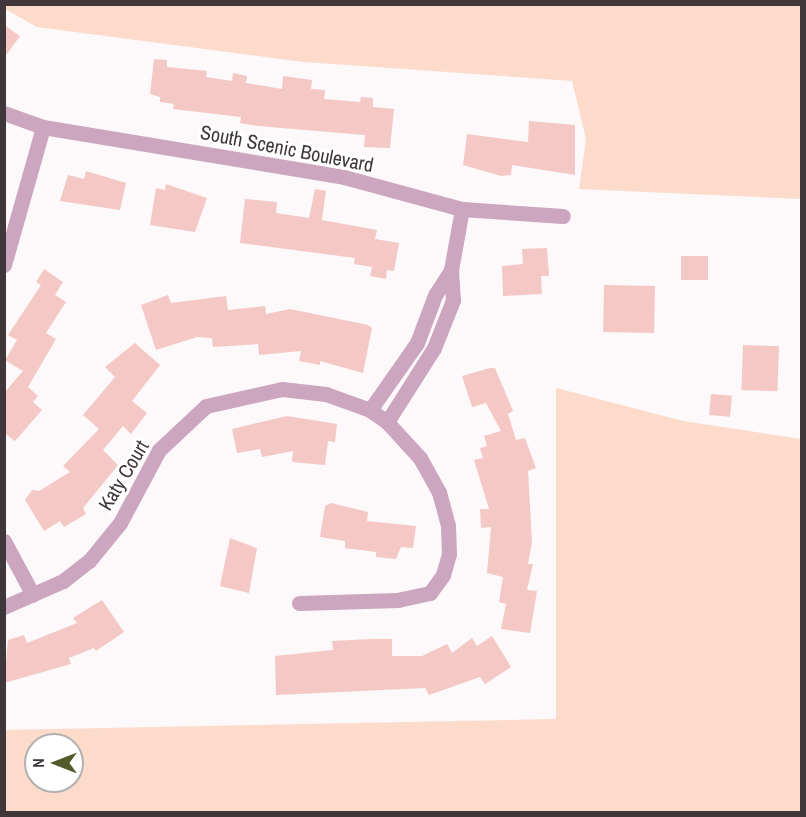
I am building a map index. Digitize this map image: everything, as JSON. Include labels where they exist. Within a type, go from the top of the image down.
[{"type":"street","name":"South Scenic Boulevard","points":[[4,113],[43,127],[344,177],[462,209],[563,216]]},
{"type":"street","points":[[4,265],[43,127]]},
{"type":"street","points":[[387,422],[434,348],[453,300],[451,270],[462,209]]},
{"type":"street","points":[[370,410],[417,342],[435,295],[451,270]]},
{"type":"street","name":"Katy Court","points":[[4,607],[33,595],[89,561],[120,523],[159,450],[206,405],[282,389],[326,394],[370,410],[387,422],[420,458],[440,492],[449,554],[443,575],[430,593],[416,598],[299,603]]},
{"type":"street","points":[[4,541],[33,595]]},
{"type":"shaded area","points":[[4,5],[801,5],[801,199],[579,189],[586,139],[572,81],[304,62],[37,27],[5,9]]},
{"type":"shaded area","points":[[556,388],[683,421],[801,439],[801,812],[5,812],[5,730],[556,719]]},
{"type":"building","points":[[4,25],[20,36],[4,58]]},
{"type":"building","points":[[154,59],[167,60],[167,67],[207,71],[206,77],[232,81],[233,73],[247,76],[246,83],[282,89],[283,76],[312,80],[311,89],[325,90],[324,99],[360,102],[361,97],[373,98],[373,107],[394,109],[390,148],[364,147],[365,135],[258,126],[240,123],[241,117],[173,109],[174,104],[160,102],[160,97],[150,94]]},
{"type":"building","points":[[529,121],[575,125],[575,175],[512,165],[511,175],[501,176],[463,165],[467,134],[528,142]]},
{"type":"building","points":[[86,171],[126,183],[120,210],[60,201],[68,175],[84,179]]},
{"type":"building","points":[[166,184],[207,198],[195,232],[150,225],[156,188],[165,190]]},
{"type":"building","points":[[315,189],[326,191],[322,220],[377,230],[375,239],[399,243],[394,271],[387,270],[386,279],[370,276],[372,267],[354,264],[355,258],[240,243],[245,199],[277,202],[276,213],[309,218]]},
{"type":"building","points":[[547,248],[549,276],[541,276],[542,294],[503,296],[502,266],[523,264],[522,249]]},
{"type":"building","points":[[681,256],[708,256],[708,280],[681,280]]},
{"type":"building","points":[[44,269],[63,282],[55,295],[66,302],[46,333],[56,339],[28,387],[38,396],[33,402],[42,410],[15,441],[4,433],[4,393],[23,371],[5,360],[17,340],[8,335],[41,285],[36,282]]},
{"type":"building","points":[[604,285],[655,286],[654,333],[603,332]]},
{"type":"building","points":[[168,295],[171,303],[226,296],[228,310],[265,306],[266,314],[290,309],[368,325],[372,328],[363,373],[320,361],[320,365],[299,361],[301,351],[259,355],[258,344],[213,347],[212,338],[197,337],[156,350],[141,305]]},
{"type":"building","points":[[135,343],[160,365],[132,401],[147,413],[131,434],[123,426],[103,450],[118,465],[83,508],[86,514],[64,527],[60,521],[44,531],[25,500],[32,490],[39,491],[70,472],[63,466],[99,429],[83,415],[115,377],[105,367]]},
{"type":"building","points":[[743,345],[779,346],[777,391],[741,390]]},
{"type":"building","points":[[495,368],[513,411],[508,414],[516,440],[525,438],[536,468],[528,471],[532,542],[528,564],[533,564],[527,590],[537,591],[530,633],[501,629],[506,604],[499,602],[503,577],[487,573],[491,527],[481,528],[480,509],[489,509],[474,460],[483,458],[480,448],[487,446],[484,436],[501,431],[486,403],[472,407],[462,376]]},
{"type":"building","points":[[711,394],[732,396],[730,417],[709,415]]},
{"type":"building","points":[[287,416],[337,424],[335,442],[328,441],[325,465],[292,462],[293,451],[262,457],[260,449],[237,453],[232,429]]},
{"type":"building","points":[[331,503],[368,512],[367,521],[416,526],[413,548],[401,547],[396,559],[376,557],[376,552],[345,548],[345,541],[320,537],[325,506]]},
{"type":"building","points":[[230,538],[257,548],[249,593],[220,586]]},
{"type":"building","points":[[102,600],[124,632],[96,651],[94,648],[69,658],[71,664],[4,683],[8,640],[24,635],[27,643],[77,623],[73,618]]},
{"type":"building","points":[[492,636],[511,667],[485,684],[480,677],[429,695],[425,688],[276,695],[275,656],[333,650],[332,641],[392,639],[392,656],[422,656],[447,644],[452,653],[472,638],[477,646]]}]
